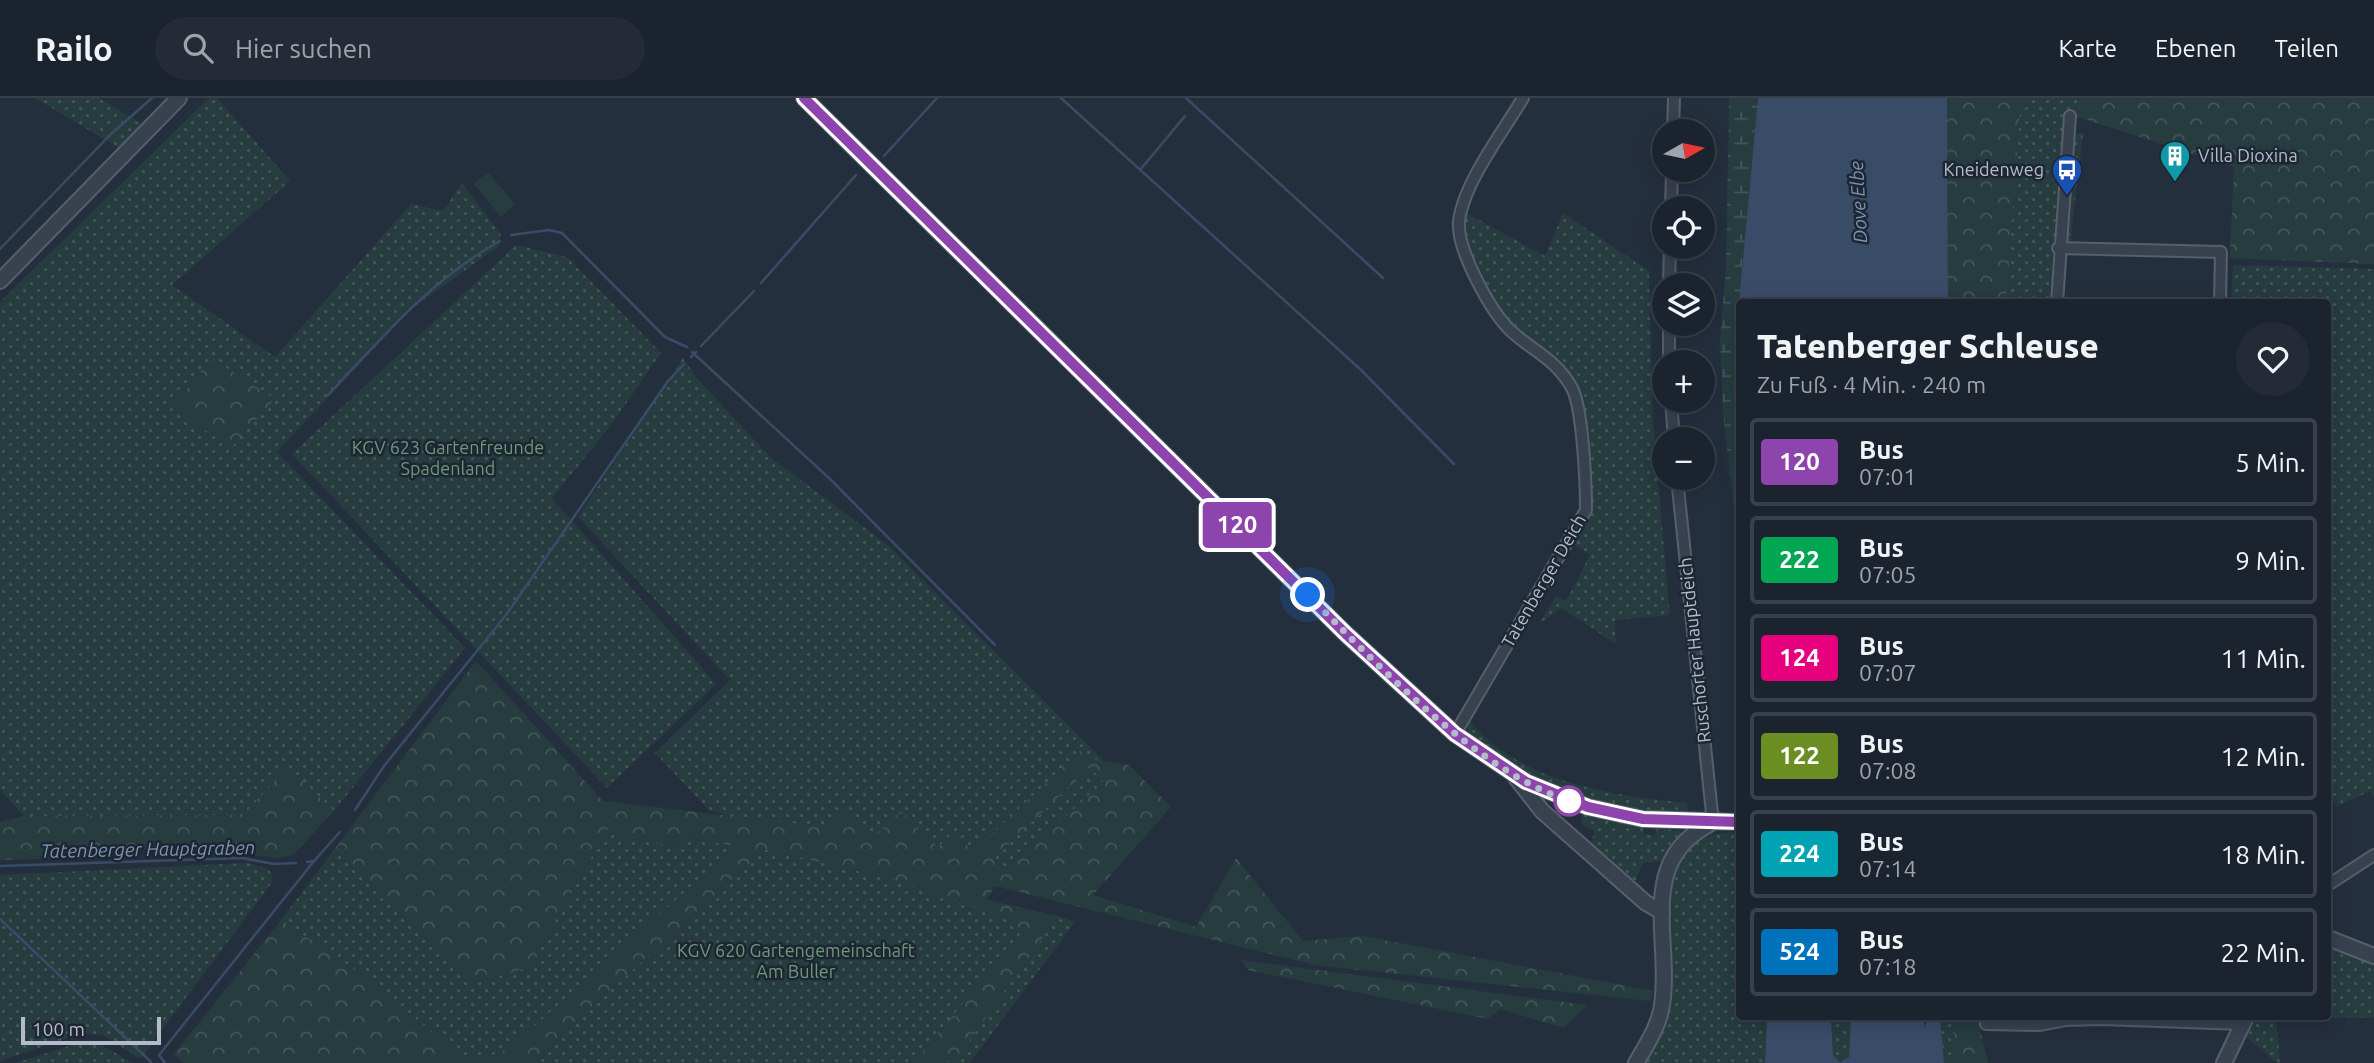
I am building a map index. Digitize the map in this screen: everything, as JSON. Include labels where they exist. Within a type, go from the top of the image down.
[{"type":"street","points":[[0,281],[179,98]]},
{"type":"street","points":[[804,98],[1346,634],[1455,734],[1542,791],[1608,813],[1682,823],[1736,822]]},
{"type":"street","name":"Tatenberger Deich","points":[[1455,734],[1586,510],[1586,475],[1574,392],[1560,367],[1510,330],[1491,307],[1465,253],[1459,222],[1470,188],[1523,98]]},
{"type":"street","points":[[1674,98],[1674,119]]},
{"type":"street","points":[[2057,299],[2058,248],[2070,116]]},
{"type":"street","points":[[2058,248],[2221,252],[2220,299]]},
{"type":"street","name":"Ruschorter Hauptdeich","points":[[1678,490],[1713,823]]},
{"type":"street","points":[[1514,775],[1542,811],[1646,903],[1662,912]]},
{"type":"street","points":[[1636,1063],[1657,1024],[1662,1006],[1664,882],[1672,857],[1692,834],[1713,823]]},
{"type":"street","points":[[2331,883],[2374,855]]},
{"type":"street","points":[[2331,939],[2374,956]]},
{"type":"street","points":[[1986,1024],[2040,1025],[2066,1020]]},
{"type":"street","points":[[2224,1063],[2244,1020]]},
{"type":"green space","points":[[35,98],[100,98],[143,125],[119,148]]},
{"type":"green space","points":[[209,98],[217,98],[290,181],[172,285],[275,357],[411,204],[443,211],[462,183],[501,235],[499,246],[411,309],[277,452],[465,648],[334,811],[288,768],[244,815],[24,816],[0,790],[0,302]]},
{"type":"green space","points":[[1729,98],[1758,98],[1739,299],[1736,299],[1736,528],[1723,413],[1720,338],[1726,268]]},
{"type":"green space","points":[[1947,98],[2374,98],[2374,264],[2230,258],[2234,167],[2078,117],[2065,116],[2052,299],[1948,299]]},
{"type":"green space","points":[[1947,98],[2021,98],[2006,299],[1948,299]]},
{"type":"green space","points":[[2081,98],[2374,98],[2374,264],[2230,258],[2234,167],[2078,117]]},
{"type":"green space","points":[[2074,133],[2083,133],[2078,177],[2067,176]]},
{"type":"green space","points":[[488,172],[515,204],[501,217],[474,184]]},
{"type":"green space","points":[[2068,181],[2077,181],[2071,240],[2076,245],[2064,242]]},
{"type":"green space","points":[[1466,213],[1545,256],[1563,213],[1649,271],[1653,427],[1652,490],[1659,490],[1670,615],[1615,620],[1616,644],[1561,608],[1539,624],[1556,596],[1566,601],[1590,555],[1571,543],[1590,478],[1580,393],[1562,364],[1513,326],[1494,304],[1470,253],[1462,220]]},
{"type":"green space","name":"KGV 623 Gartenfreunde Spadenland","points":[[516,245],[567,257],[661,353],[611,425],[552,498],[716,684],[607,788],[292,454]]},
{"type":"green space","points":[[2233,265],[2374,269],[2374,797],[2370,791],[2336,807],[2331,796],[2331,299],[2231,299]]},
{"type":"green space","points":[[211,358],[275,399],[232,447],[172,409]]},
{"type":"green space","points":[[683,358],[696,377],[770,457],[889,546],[1117,774],[999,887],[709,810],[655,753],[730,680],[578,517]]},
{"type":"green space","points":[[476,661],[603,801],[825,827],[844,810],[871,839],[901,811],[938,847],[954,832],[973,852],[1080,751],[1097,760],[1129,765],[1171,807],[1093,895],[1196,927],[1236,858],[1303,941],[1363,936],[1654,991],[1650,1001],[1315,965],[995,886],[986,901],[1058,916],[955,1061],[913,1063],[1017,939],[1020,934],[1018,926],[993,913],[894,880],[765,849],[531,1063],[183,1063],[174,1054],[281,920],[374,983],[460,1057],[482,1060],[510,1048],[736,846],[683,838],[681,847],[619,837],[608,828],[529,967],[474,984],[334,850]],"holes":[[[1090,767],[1103,782],[1006,872],[994,858]]]},
{"type":"green space","points":[[1468,718],[1489,740],[1513,758],[1539,771],[1597,790],[1687,803],[1688,814],[1621,809],[1554,789],[1516,770],[1482,747],[1468,733]]},
{"type":"green space","points":[[288,767],[334,811],[293,855],[278,858],[243,854],[191,855],[179,848],[114,851],[108,857],[0,860],[0,822],[24,816],[243,815]]},
{"type":"green space","points":[[1582,814],[1644,827],[1644,834],[1655,836],[1656,829],[1681,830],[1679,839],[1663,861],[1643,863],[1634,884],[1609,863],[1612,859],[1590,845],[1595,831],[1582,824]]},
{"type":"green space","points":[[608,828],[619,837],[680,847],[682,838],[737,846],[510,1048],[482,1060],[460,1057],[374,983],[281,920],[334,850],[474,984],[529,967]]},
{"type":"green space","points":[[1736,832],[1736,1020],[1767,1020],[1765,1063],[1640,1063],[1661,1032],[1670,1012],[1667,927],[1672,880],[1679,861],[1692,845],[1712,835]]},
{"type":"green space","name":"KGV 620 Gartengemeinschaft Am Buller","points":[[765,849],[1075,922],[970,1063],[531,1063]]},
{"type":"green space","points":[[247,863],[267,868],[273,875],[271,884],[140,1059],[105,1036],[78,1032],[68,1038],[0,1061],[0,875]]},
{"type":"green space","points":[[2331,949],[2374,964],[2374,1018],[2331,1018]]},
{"type":"green space","points":[[1241,960],[1587,1005],[1564,1028],[1500,1009],[1488,1019],[1248,970]]},
{"type":"green space","points":[[1831,1020],[1851,1020],[1849,1057],[1840,1062],[1833,1055]]},
{"type":"green space","points":[[1940,1020],[1978,1020],[1988,1063],[1944,1063]]},
{"type":"green space","points":[[1953,1020],[1978,1020],[1988,1063],[1954,1063]]},
{"type":"green space","points":[[2253,1020],[2276,1020],[2280,1063],[2277,1063],[2245,1036]]},
{"type":"green space","points":[[85,1041],[96,1042],[133,1063],[15,1063]]},
{"type":"water","name":"Dove Elbe","points":[[1758,98],[1947,98],[1948,299],[1739,299]]},
{"type":"water","points":[[1736,334],[1736,404],[1734,355]]},
{"type":"water","points":[[1767,1020],[1831,1020],[1833,1055],[1840,1062],[1849,1057],[1851,1020],[1924,1020],[1925,1027],[1926,1020],[1940,1020],[1944,1063],[1765,1063]]},
{"type":"waterway","points":[[0,249],[110,135],[152,98]]},
{"type":"waterway","points":[[884,156],[937,98]]},
{"type":"waterway","points":[[1061,98],[1360,369],[1454,464]]},
{"type":"waterway","points":[[1186,98],[1383,278]]},
{"type":"waterway","points":[[1140,170],[1185,116]]},
{"type":"waterway","points":[[761,283],[856,175]]},
{"type":"waterway","points":[[511,235],[549,230],[562,233],[665,337],[687,347]]},
{"type":"waterway","points":[[328,395],[429,292],[475,256],[500,241]]},
{"type":"waterway","points":[[701,346],[754,291]]},
{"type":"waterway","points":[[692,352],[830,479],[995,645]]},
{"type":"waterway","points":[[691,357],[696,352]]},
{"type":"waterway","points":[[355,810],[384,766],[506,615],[668,381],[684,364]]},
{"type":"waterway","points":[[307,862],[314,861],[340,832]]},
{"type":"waterway","name":"Tatenberger Hauptgraben","points":[[0,866],[242,858],[274,864],[296,863]]},
{"type":"waterway","points":[[165,1063],[159,1055],[314,861]]},
{"type":"waterway","points":[[0,919],[151,1062]]},
{"type":"bus line","name":"120","points":[[804,98],[1346,634],[1455,734],[1494,763],[1542,791],[1588,807],[1643,819],[1682,823],[1736,822]]},
{"type":"place","name":"Villa Dioxina","points":[[2175,183]]},
{"type":"place","name":"Kneidenweg","points":[[2067,197]]},
{"type":"route","points":[[1308,595],[1346,634],[1455,734],[1514,775],[1542,791],[1569,801]]}]
